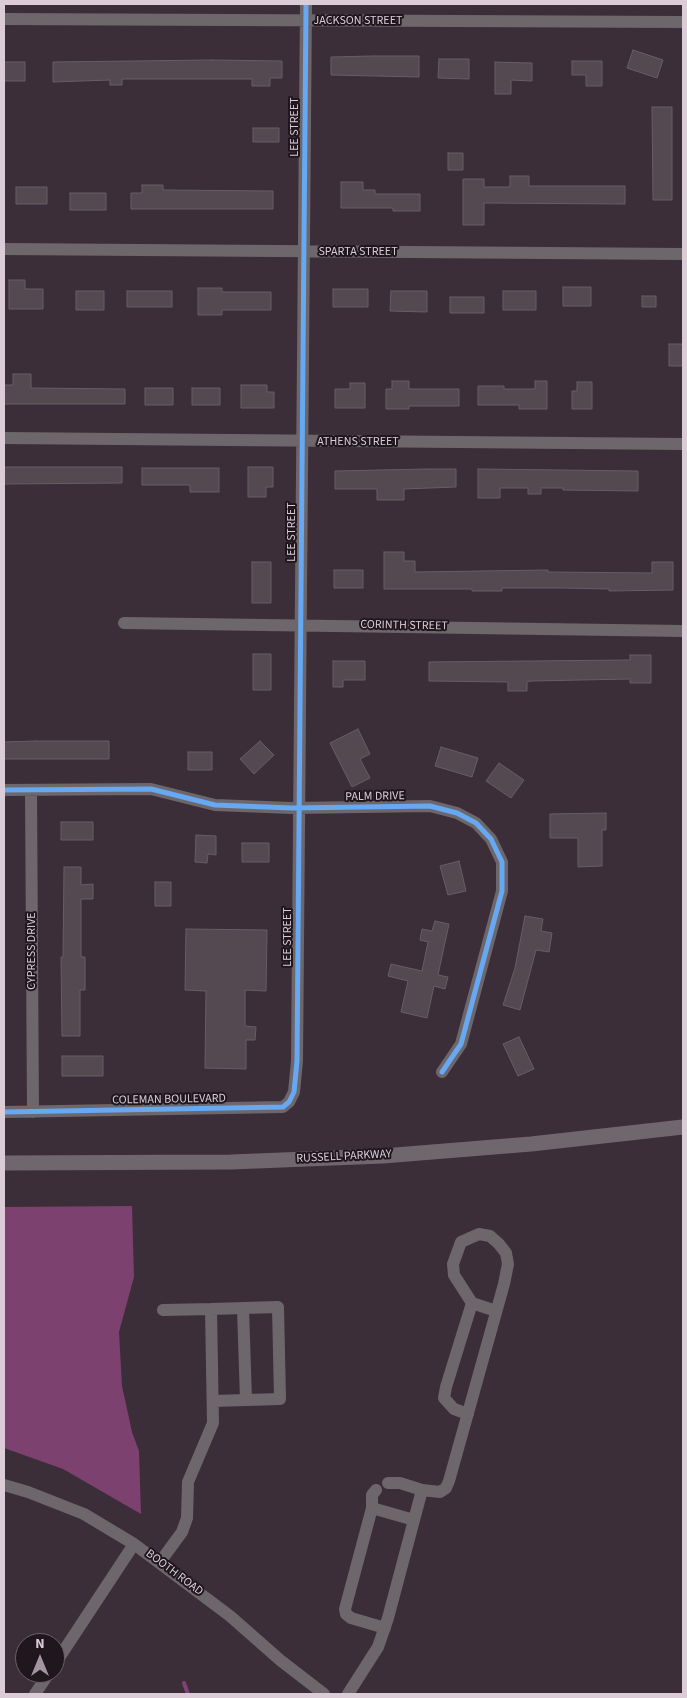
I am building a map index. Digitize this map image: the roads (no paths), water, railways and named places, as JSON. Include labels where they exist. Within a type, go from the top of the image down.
[{"type":"main road","name":"RUSSELL PARKWAY","points":[[4,1163],[231,1162],[383,1156],[531,1144],[683,1127]]},
{"type":"street","name":"LEE STREET","points":[[297,1061],[306,4]]},
{"type":"street","name":"JACKSON STREET","points":[[4,19],[683,22]]},
{"type":"street","name":"SPARTA STREET","points":[[4,249],[683,254]]},
{"type":"street","name":"ATHENS STREET","points":[[4,438],[683,444]]},
{"type":"street","name":"CORINTH STREET","points":[[124,623],[301,624],[683,631]]},
{"type":"street","name":"PALM DRIVE","points":[[4,790],[151,789],[215,805],[299,808],[430,806],[457,812],[476,823],[491,839],[502,862],[502,891],[461,1044],[442,1072]]},
{"type":"street","name":"CYPRESS DRIVE","points":[[31,790],[33,1112]]},
{"type":"street","name":"COLEMAN BOULEVARD","points":[[4,1112],[283,1108],[289,1102],[294,1092],[297,1061]]},
{"type":"street","points":[[388,1483],[400,1483],[432,1492],[446,1488],[468,1414],[496,1311],[508,1264],[506,1253],[490,1236],[479,1234],[460,1242],[453,1264],[454,1275],[472,1303],[496,1311]]},
{"type":"street","points":[[468,1414],[454,1409],[444,1398],[472,1303]]},
{"type":"street","points":[[244,1308],[246,1400]]},
{"type":"street","points":[[163,1310],[278,1308],[280,1399],[213,1401]]},
{"type":"street","points":[[160,1562],[182,1532],[187,1518],[188,1482],[214,1423],[211,1309]]},
{"type":"street","name":"BOOTH ROAD","points":[[4,1485],[28,1492],[84,1514],[134,1544],[160,1562],[324,1694]]},
{"type":"street","points":[[376,1490],[372,1495],[372,1508],[345,1609],[346,1614],[351,1618],[384,1628]]},
{"type":"street","points":[[348,1694],[369,1664],[384,1628],[422,1490]]},
{"type":"street","points":[[372,1508],[414,1520]]},
{"type":"street","points":[[65,1649],[134,1544]]},
{"type":"street","points":[[35,1694],[42,1683]]},
{"type":"waterway","points":[[184,1683],[188,1694]]}]
